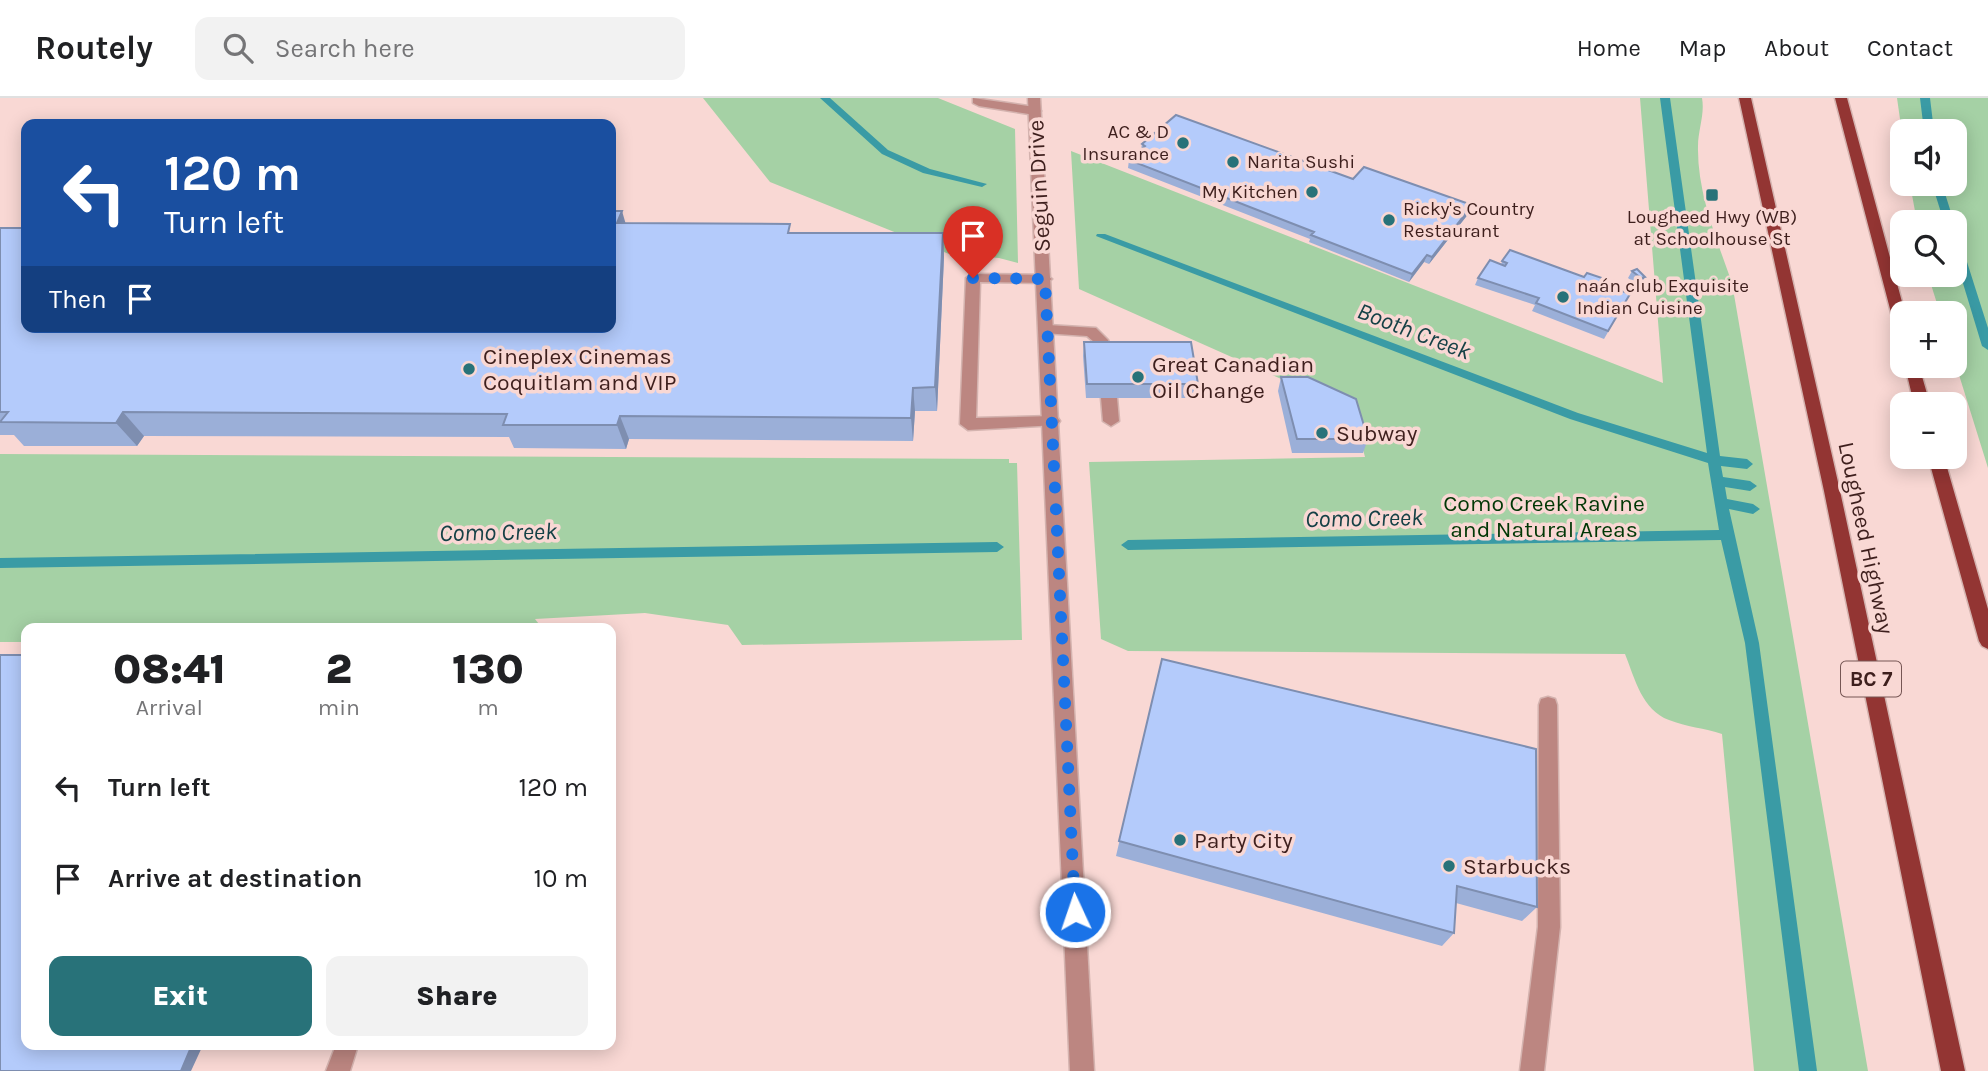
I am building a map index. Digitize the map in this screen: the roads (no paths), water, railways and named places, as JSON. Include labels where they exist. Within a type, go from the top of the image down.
[{"type":"main road","name":"Lougheed Highway","points":[[1745,98],[1835,505],[1953,1071]]},
{"type":"main road","points":[[1841,98],[1895,301]]},
{"type":"main road","points":[[1939,469],[1988,641]]},
{"type":"street","points":[[979,98],[978,103],[1035,104]]},
{"type":"street","name":"Seguin Drive","points":[[1035,104],[1082,1071]]},
{"type":"street","points":[[1045,279],[973,278],[968,424],[1052,421]]},
{"type":"street","points":[[1048,330],[1091,331],[1101,340],[1106,356]]},
{"type":"street","points":[[1109,398],[1111,421]]},
{"type":"street","points":[[1532,1071],[1549,927],[1548,705]]},
{"type":"street","points":[[338,1071],[344,1050]]},
{"type":"waterway","name":"Booth Creek","points":[[825,98],[885,152],[927,171],[982,184]]},
{"type":"waterway","points":[[1665,98],[1714,460]]},
{"type":"waterway","points":[[1925,98],[1928,119]]},
{"type":"waterway","points":[[1941,196],[1945,210]]},
{"type":"waterway","name":"Booth Creek","points":[[1101,236],[1574,416],[1714,460]]},
{"type":"waterway","points":[[1967,279],[1988,346]]},
{"type":"waterway","points":[[1714,460],[1747,464]]},
{"type":"waterway","points":[[1714,460],[1727,535]]},
{"type":"waterway","points":[[1719,481],[1750,486]]},
{"type":"waterway","points":[[1722,503],[1753,509]]},
{"type":"waterway","name":"Como Creek","points":[[1128,545],[1727,535]]},
{"type":"waterway","points":[[1727,535],[1752,643],[1808,1071]]},
{"type":"waterway","name":"Como Creek","points":[[0,563],[997,547]]},
{"type":"place","name":"AC & D Insurance","points":[[1183,143]]},
{"type":"place","name":"Narita Sushi","points":[[1233,162]]},
{"type":"place","name":"My Kitchen","points":[[1312,192]]},
{"type":"place","name":"Lougheed Hwy (WB) at Schoolhouse St","points":[[1712,195]]},
{"type":"place","name":"Ricky's Country Restaurant","points":[[1389,220]]},
{"type":"place","name":"naán club Exquisite Indian Cuisine","points":[[1563,297]]},
{"type":"place","name":"Cineplex Cinemas Coquitlam and VIP","points":[[469,369]]},
{"type":"place","name":"Great Canadian Oil Change","points":[[1138,377]]},
{"type":"place","name":"Subway","points":[[1322,433]]},
{"type":"place","name":"Party City","points":[[1180,840]]},
{"type":"place","name":"Starbucks","points":[[1449,866]]},
{"type":"park label","name":"Como Creek Ravine and Natural Areas","points":[[1544,516]]}]
